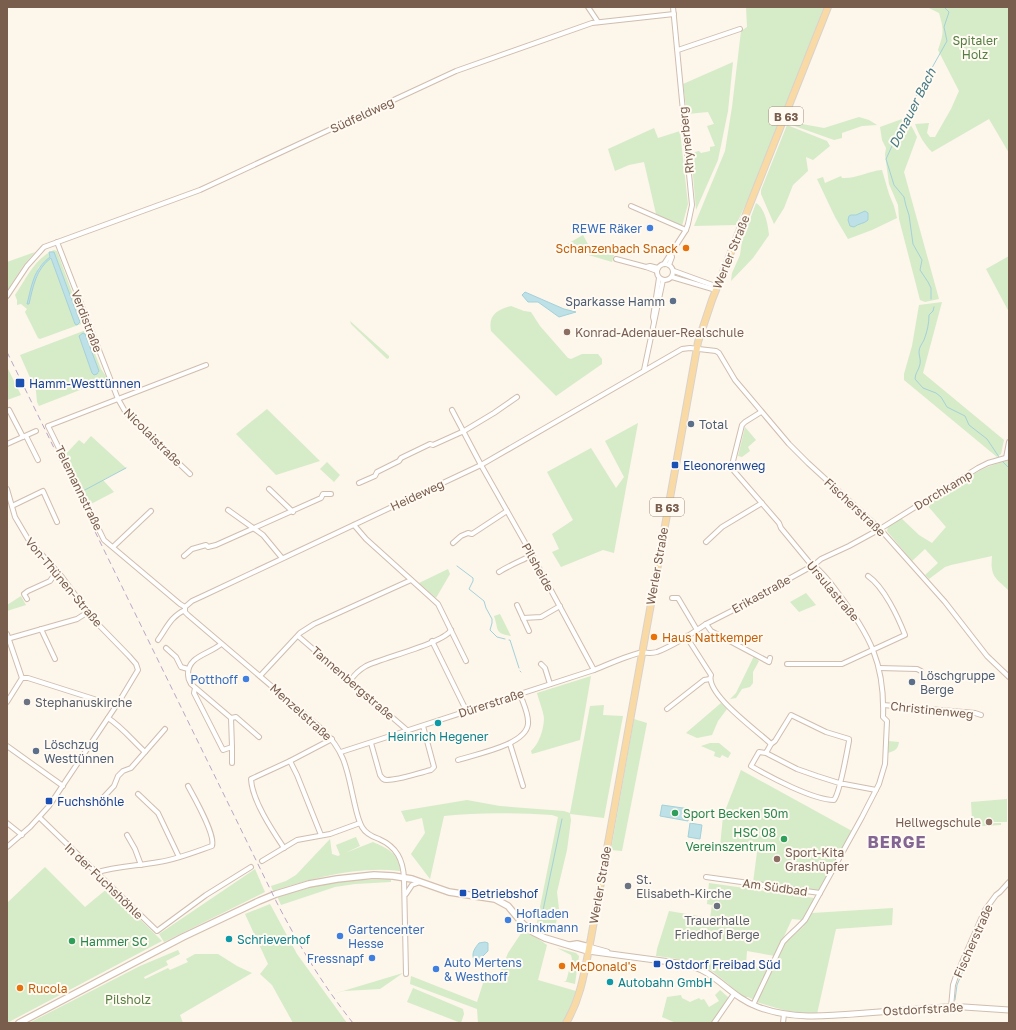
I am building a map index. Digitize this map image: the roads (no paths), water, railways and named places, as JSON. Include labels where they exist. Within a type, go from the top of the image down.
[{"type":"main road","name":"Werler Straße","points":[[566,1023],[575,1007],[580,992],[589,949],[696,348],[712,300],[828,7]]},
{"type":"main road","points":[[19,1023],[176,941],[272,895],[309,884],[337,879],[374,876],[404,878],[450,892],[495,898],[508,906],[523,924],[533,932],[545,938],[580,949],[589,949]]},
{"type":"street","points":[[588,7],[598,22]]},
{"type":"street","name":"Rhynerberg","points":[[664,264],[686,230],[691,212],[692,198],[674,7]]},
{"type":"street","name":"Südfeldweg","points":[[7,296],[34,257],[44,247],[200,190],[456,71],[598,22],[674,14]]},
{"type":"street","points":[[678,50],[740,29]]},
{"type":"street","points":[[631,206],[686,230]]},
{"type":"street","name":"Verdistraße","points":[[57,242],[118,399]]},
{"type":"street","name":"Rhynerberg","points":[[669,265],[672,257],[671,254]]},
{"type":"street","points":[[616,259],[657,270]]},
{"type":"street","points":[[657,270],[664,264],[669,265],[674,271],[717,288]]},
{"type":"street","points":[[644,370],[654,321],[656,318],[661,279],[657,270]]},
{"type":"street","points":[[661,279],[669,280],[674,271]]},
{"type":"street","points":[[672,277],[705,287],[717,288]]},
{"type":"street","points":[[705,287],[712,300]]},
{"type":"street","name":"Heideweg","points":[[158,640],[173,617],[185,609],[188,604],[194,600],[481,464],[682,349],[696,348]]},
{"type":"street","name":"Fischerstraße","points":[[696,348],[716,351],[719,353],[735,380],[789,444],[808,464],[880,529],[945,602],[987,656],[1009,677]]},
{"type":"street","points":[[118,399],[206,364]]},
{"type":"street","points":[[359,483],[375,476],[378,472],[399,461],[401,458],[430,444],[433,445],[464,431],[517,397]]},
{"type":"street","name":"Telemannstraße","points":[[118,399],[48,426],[104,540],[185,609]]},
{"type":"street","name":"Nicolaistraße","points":[[118,399],[126,413],[190,474]]},
{"type":"street","points":[[9,410],[38,460]]},
{"type":"street","name":"Pilsheide","points":[[452,410],[594,670]]},
{"type":"street","name":"Ursulastraße","points":[[753,1005],[783,942],[800,927],[805,920],[876,790],[885,764],[887,721],[883,717],[879,668],[866,634],[848,606],[814,565],[809,562],[781,528],[779,523],[736,475],[733,464],[742,425],[761,412]]},
{"type":"street","points":[[7,444],[36,431]]},
{"type":"street","points":[[1004,459],[1009,442]]},
{"type":"street","name":"Dorchkamp","points":[[880,529],[978,468],[1004,459]]},
{"type":"street","name":"Von-Thünen-Straße","points":[[7,489],[15,517],[24,533],[37,550],[57,571],[88,612],[137,666],[137,674],[116,706]]},
{"type":"street","points":[[269,489],[293,512]]},
{"type":"street","points":[[12,506],[43,491],[57,522]]},
{"type":"street","points":[[184,556],[192,549],[206,545],[208,547],[216,545],[293,512],[321,498],[323,494],[331,494]]},
{"type":"street","points":[[706,542],[722,527],[762,504]]},
{"type":"street","points":[[228,510],[262,535],[282,558]]},
{"type":"street","points":[[113,547],[151,511]]},
{"type":"street","points":[[453,543],[461,536],[468,533],[472,534],[507,511]]},
{"type":"street","points":[[354,525],[366,539],[438,604],[466,661]]},
{"type":"street","name":"Erikastraße","points":[[641,652],[658,652],[743,604],[751,602],[771,591],[776,586],[814,565],[821,559],[880,529]]},
{"type":"street","points":[[499,572],[512,563],[517,563],[532,555]]},
{"type":"street","points":[[27,599],[24,594],[50,581],[57,571]]},
{"type":"street","points":[[787,664],[842,664],[905,634],[888,601],[873,580],[868,576]]},
{"type":"street","points":[[260,676],[298,636],[314,624],[411,580]]},
{"type":"street","points":[[672,598],[678,598],[697,630]]},
{"type":"street","points":[[516,605],[529,631]]},
{"type":"street","points":[[523,618],[541,617],[560,606]]},
{"type":"street","name":"Menzelstraße","points":[[185,609],[186,613],[221,644],[332,739],[341,752],[346,766],[360,823]]},
{"type":"street","points":[[22,678],[8,637],[77,620],[88,612]]},
{"type":"street","points":[[706,624],[711,631],[769,662],[770,658]]},
{"type":"street","points":[[40,629],[55,660]]},
{"type":"street","points":[[350,681],[355,674],[366,666],[432,642],[446,635],[451,630]]},
{"type":"street","name":"Tannenbergstraße","points":[[298,636],[408,731]]},
{"type":"street","points":[[686,636],[711,675],[710,679],[713,688],[731,709],[771,744]]},
{"type":"street","points":[[432,642],[467,712]]},
{"type":"street","points":[[221,644],[189,665],[189,682],[231,718],[236,717],[259,737]]},
{"type":"street","points":[[166,648],[176,657],[181,667],[188,669]]},
{"type":"street","name":"Dürerstraße","points":[[341,752],[594,670],[641,652]]},
{"type":"street","points":[[541,664],[545,668],[550,684]]},
{"type":"street","points":[[879,668],[917,669],[922,672]]},
{"type":"street","points":[[7,702],[22,678]]},
{"type":"street","points":[[7,847],[40,818],[116,706],[28,678],[22,678]]},
{"type":"street","points":[[667,709],[704,680],[710,679]]},
{"type":"street","points":[[196,688],[194,693],[223,750],[232,747]]},
{"type":"street","points":[[458,760],[510,744],[521,737],[527,729],[528,718],[520,694]]},
{"type":"street","name":"Christinenweg","points":[[883,705],[975,713],[981,715]]},
{"type":"street","points":[[766,753],[791,715],[826,732],[849,739],[839,783],[836,797],[834,800],[799,790],[772,778],[751,766],[759,752],[766,753],[797,769],[839,783],[876,790]]},
{"type":"street","points":[[108,718],[120,727],[124,733],[146,752]]},
{"type":"street","points":[[231,718],[232,763]]},
{"type":"street","points":[[371,743],[382,779],[386,780],[398,778],[431,770],[434,766],[423,726]]},
{"type":"street","points":[[99,802],[114,786],[118,776],[123,771],[131,768],[165,730]]},
{"type":"street","points":[[284,848],[271,828],[255,796],[251,779],[332,739]]},
{"type":"street","points":[[510,744],[523,786]]},
{"type":"street","points":[[7,746],[63,786]]},
{"type":"street","points":[[290,761],[321,835]]},
{"type":"street","points":[[96,873],[108,869],[141,865],[180,857],[212,846],[214,842],[205,819],[188,786]]},
{"type":"street","points":[[138,794],[158,812],[180,857]]},
{"type":"street","name":"In der Fuchshöhle","points":[[40,818],[157,931],[206,895],[250,868]]},
{"type":"street","points":[[7,822],[22,835]]},
{"type":"street","points":[[262,861],[297,840],[330,834],[360,823],[366,832],[385,842],[395,850],[402,864],[405,896],[406,974]]},
{"type":"street","points":[[127,835],[135,849],[141,865]]},
{"type":"street","name":"Am Südbad","points":[[706,877],[820,893]]},
{"type":"street","points":[[405,896],[410,887],[420,882]]},
{"type":"street","name":"Fischerstraße","points":[[951,1007],[953,985],[956,976],[985,910],[996,895],[1009,882]]},
{"type":"street","name":"Ostdorfstraße","points":[[589,949],[611,954],[698,967],[709,973],[734,994],[753,1005],[784,1014],[817,1017],[951,1007],[1009,1010]]},
{"type":"street","points":[[714,1023],[734,994]]},
{"type":"street","points":[[783,1023],[784,1014]]},
{"type":"water","points":[[865,211],[868,213],[868,220],[854,227],[850,226],[848,220],[849,216]]},
{"type":"water","points":[[49,252],[54,252],[80,322],[77,325],[75,324],[51,258],[42,267],[34,285],[29,304],[27,304],[34,278],[40,267],[50,257]]},
{"type":"water","points":[[525,292],[564,309],[576,312],[559,317],[538,302],[528,302],[522,295]]},
{"type":"water","points":[[83,333],[85,334],[99,371],[94,375],[79,336]]},
{"type":"water","name":"Sport Becken 50m","points":[[662,805],[690,809],[688,821],[660,816]]},
{"type":"water","points":[[690,823],[702,825],[700,839],[688,837]]},
{"type":"water","points":[[479,943],[488,943],[488,951],[481,958],[474,960],[473,953],[475,949]]},
{"type":"waterway","name":"Donauer Bach","points":[[931,299],[931,288],[920,270],[922,260],[913,244],[909,215],[904,197],[894,185],[886,159],[910,107],[947,41],[944,27],[949,12],[944,7]]},
{"type":"waterway","name":"Donauer Bach","points":[[934,307],[933,311],[929,315],[926,334],[919,352],[920,362],[915,379],[923,388],[936,393],[941,397],[947,407],[965,416],[969,425],[987,439],[999,457]]},
{"type":"waterway","name":"Donauer Bach","points":[[1002,461],[1009,468]]},
{"type":"waterway","points":[[83,491],[126,468]]},
{"type":"waterway","points":[[457,566],[473,578],[469,589],[484,601],[492,619],[490,630],[497,637],[505,639]]},
{"type":"waterway","points":[[509,640],[519,668]]},
{"type":"waterway","points":[[541,920],[562,819]]},
{"type":"waterway","points":[[955,1000],[957,985],[986,916]]},
{"type":"railway","points":[[7,352],[277,903],[312,965],[331,994],[353,1023]]},
{"type":"place","name":"REWE Räker","points":[[650,228]]},
{"type":"place","name":"Schanzenbach Snack","points":[[686,248]]},
{"type":"place","name":"Sparkasse Hamm","points":[[673,301]]},
{"type":"place","name":"Konrad-Adenauer-Realschule","points":[[567,332]]},
{"type":"place","name":"Hamm-Westtünnen","points":[[20,383]]},
{"type":"place","name":"Total","points":[[691,424]]},
{"type":"place","name":"Eleonorenweg","points":[[675,465]]},
{"type":"place","name":"Haus Nattkemper","points":[[654,637]]},
{"type":"place","name":"Potthoff","points":[[246,679]]},
{"type":"place","name":"Löschgruppe Berge","points":[[912,682]]},
{"type":"place","name":"Stephanuskirche","points":[[27,702]]},
{"type":"place","name":"Heinrich Hegener","points":[[438,723]]},
{"type":"place","name":"Löschzug Westtünnen","points":[[36,751]]},
{"type":"place","name":"Fuchshöhle","points":[[49,801]]},
{"type":"place","name":"Sport Becken 50m","points":[[675,813]]},
{"type":"place","name":"Hellwegschule","points":[[989,822]]},
{"type":"place","name":"HSC 08 Vereinszentrum","points":[[784,839]]},
{"type":"place","name":"Sport-Kita Grashüpfer","points":[[777,859]]},
{"type":"place","name":"St. Elisabeth-Kirche","points":[[628,886]]},
{"type":"place","name":"Betriebshof","points":[[463,893]]},
{"type":"place","name":"Trauerhalle Friedhof Berge","points":[[717,906]]},
{"type":"place","name":"Hofladen Brinkmann","points":[[508,920]]},
{"type":"place","name":"Gartencenter Hesse","points":[[340,936]]},
{"type":"place","name":"Schrieverhof","points":[[229,939]]},
{"type":"place","name":"Hammer SC","points":[[72,941]]},
{"type":"place","name":"Fressnapf","points":[[372,958]]},
{"type":"place","name":"Ostdorf Freibad Süd","points":[[657,964]]},
{"type":"place","name":"McDonald's","points":[[562,966]]},
{"type":"place","name":"Auto Mertens & Westhoff","points":[[436,969]]},
{"type":"place","name":"Autobahn GmbH","points":[[610,982]]},
{"type":"place","name":"Rucola","points":[[20,988]]},
{"type":"district","name":"BERGE","points":[[897,842]]},
{"type":"park label","name":"Spitaler Holz","points":[[975,47]]},
{"type":"park label","name":"Pilsholz","points":[[128,999]]}]
